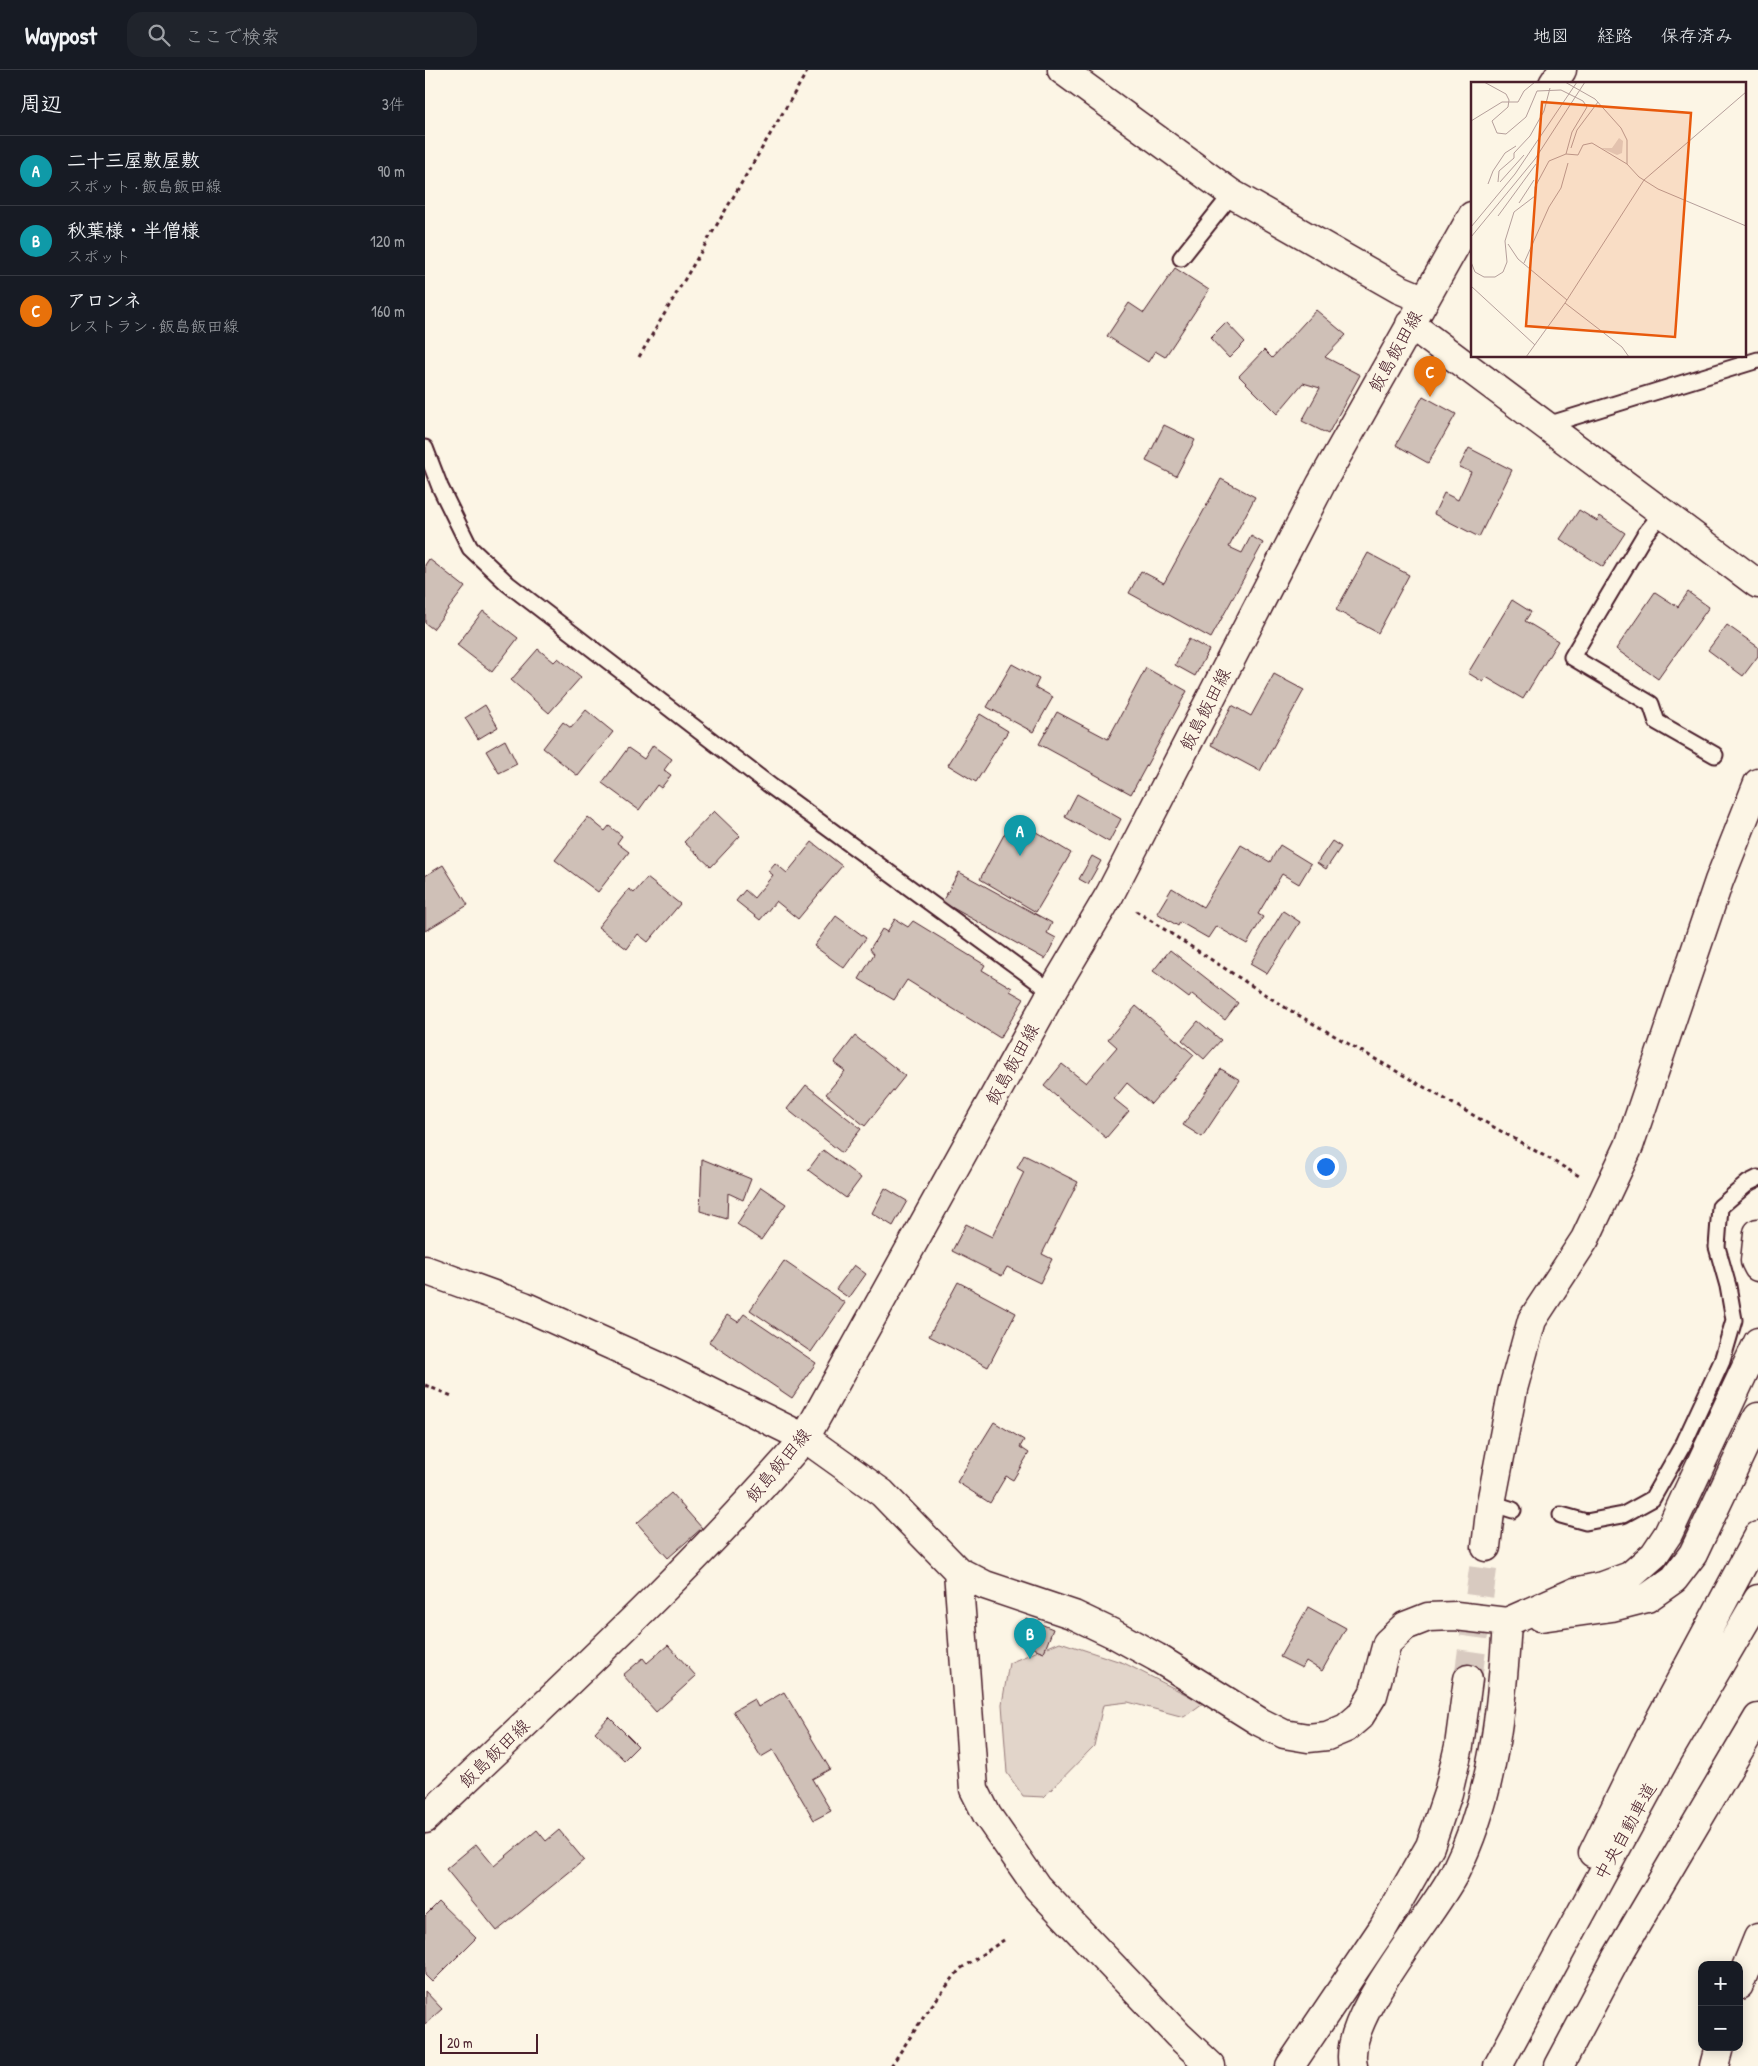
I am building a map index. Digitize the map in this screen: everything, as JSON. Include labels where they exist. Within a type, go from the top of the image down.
[{"type":"main road","points":[[1062,70],[1233,194],[1382,280],[1423,299]]},
{"type":"main road","points":[[1554,82],[1562,70]]},
{"type":"main road","name":"飯島飯田線","points":[[425,1819],[644,1607],[762,1488],[805,1438],[1052,992],[1109,894],[1321,484],[1423,299],[1471,218]]},
{"type":"main road","points":[[1410,324],[1758,584]]},
{"type":"main road","points":[[1487,1547],[1502,1507],[1513,1389],[1532,1320],[1585,1239],[1629,1146],[1719,881],[1758,783]]},
{"type":"main road","points":[[1758,1233],[1755,1260],[1758,1267]]},
{"type":"main road","points":[[425,1270],[532,1310],[669,1371],[805,1438],[882,1493],[958,1571],[985,1585],[1082,1619],[1156,1657],[1260,1722],[1284,1734],[1308,1738],[1327,1736],[1345,1728],[1360,1716],[1373,1695],[1387,1643],[1405,1626],[1428,1617],[1447,1616],[1507,1622],[1612,1607],[1647,1598],[1674,1579],[1693,1554],[1758,1417]]},
{"type":"main road","points":[[1507,1622],[1575,1592],[1603,1586],[1630,1576],[1654,1555],[1668,1534],[1758,1342]]},
{"type":"main road","points":[[1553,1962],[1583,1876],[1595,1850],[1649,1738],[1758,1536]]},
{"type":"main road","points":[[958,1571],[974,1789],[987,1816],[1037,1887],[1171,2028],[1211,2066]]},
{"type":"main road","name":"中央自動車道","points":[[1498,2066],[1668,1753],[1758,1599]]},
{"type":"main road","points":[[1353,2066],[1351,2057],[1354,2034],[1367,2006],[1438,1902],[1455,1872],[1475,1824],[1485,1790],[1499,1724],[1507,1622]]},
{"type":"main road","points":[[1290,2066],[1383,1928],[1430,1846],[1448,1793],[1459,1746],[1468,1679]]},
{"type":"main road","points":[[1559,2066],[1617,1957],[1758,1718]]},
{"type":"main road","points":[[1617,1957],[1758,1750]]},
{"type":"main road","points":[[1743,1975],[1758,1938]]},
{"type":"main road","points":[[1714,2066],[1718,2051]]},
{"type":"lane","points":[[1181,258],[1233,194]]},
{"type":"lane","points":[[1547,425],[1758,360]]},
{"type":"lane","points":[[425,448],[440,487],[469,548],[508,584],[772,787],[1052,992]]},
{"type":"lane","points":[[1663,512],[1645,534],[1573,657],[1651,704],[1657,722],[1715,755]]},
{"type":"lane","points":[[1561,1516],[1586,1522],[1623,1515],[1652,1499],[1684,1443],[1722,1362],[1734,1320],[1728,1286],[1717,1247],[1720,1208],[1748,1183],[1758,1178]]},
{"type":"path","points":[[639,357],[808,70]]},
{"type":"path","points":[[1109,894],[1286,1008],[1607,1192]]},
{"type":"path","points":[[425,1385],[454,1397]]},
{"type":"path","points":[[891,2066],[929,2009],[960,1969],[1004,1940]]},
{"type":"shaded area","points":[[1060,1642],[1124,1663],[1203,1703],[1184,1717],[1128,1702],[1103,1705],[1094,1746],[1044,1797],[1023,1796],[1007,1773],[1002,1704],[1009,1663]]},
{"type":"building","points":[[1175,268],[1209,290],[1165,357],[1155,351],[1148,362],[1107,336],[1129,303],[1144,313]]},
{"type":"building","points":[[1316,310],[1346,335],[1325,357],[1360,375],[1328,434],[1302,421],[1320,388],[1303,383],[1277,414],[1239,376],[1264,350],[1272,358]]},
{"type":"building","points":[[1226,322],[1245,342],[1229,358],[1210,338]]},
{"type":"building","points":[[1423,396],[1456,414],[1428,463],[1396,445]]},
{"type":"building","points":[[1164,425],[1195,440],[1176,476],[1146,461]]},
{"type":"building","points":[[1469,448],[1512,470],[1479,537],[1434,514],[1444,493],[1458,500],[1471,472],[1459,467]]},
{"type":"building","points":[[1221,479],[1255,497],[1229,547],[1242,553],[1251,536],[1263,543],[1211,638],[1129,593],[1141,571],[1164,583]]},
{"type":"building","points":[[1579,510],[1597,521],[1600,516],[1625,533],[1603,567],[1560,539]]},
{"type":"building","points":[[1368,553],[1409,575],[1378,633],[1336,610]]},
{"type":"building","points":[[429,559],[465,587],[433,629],[425,623],[425,565]]},
{"type":"building","points":[[1655,592],[1678,607],[1688,592],[1709,607],[1658,679],[1616,649]]},
{"type":"building","points":[[1512,600],[1531,612],[1525,621],[1558,641],[1523,699],[1486,677],[1483,682],[1468,673]]},
{"type":"building","points":[[483,611],[518,638],[492,672],[457,645]]},
{"type":"building","points":[[1727,625],[1758,647],[1758,656],[1743,676],[1708,650]]},
{"type":"building","points":[[1189,639],[1209,650],[1195,676],[1175,665]]},
{"type":"building","points":[[538,649],[554,662],[558,658],[581,677],[549,713],[511,680]]},
{"type":"building","points":[[1012,664],[1039,679],[1035,687],[1053,697],[1033,732],[987,707]]},
{"type":"building","points":[[1146,668],[1187,691],[1131,794],[1039,744],[1057,712],[1108,739]]},
{"type":"building","points":[[1274,674],[1304,690],[1260,771],[1211,745],[1232,705],[1251,716]]},
{"type":"building","points":[[485,705],[498,727],[478,739],[465,718]]},
{"type":"building","points":[[586,710],[613,732],[578,776],[543,748],[563,722],[571,728]]},
{"type":"building","points":[[980,714],[1008,731],[976,782],[948,765]]},
{"type":"building","points":[[505,740],[517,764],[499,773],[486,751]]},
{"type":"building","points":[[653,745],[672,759],[664,770],[671,775],[661,788],[657,785],[639,810],[602,783],[628,748],[644,759]]},
{"type":"building","points":[[1077,794],[1121,819],[1109,842],[1065,817]]},
{"type":"building","points":[[714,811],[740,836],[711,867],[684,842]]},
{"type":"building","points":[[588,817],[605,831],[609,826],[622,836],[617,843],[629,852],[598,892],[555,860]]},
{"type":"building","points":[[1013,818],[1071,853],[1036,912],[980,879]]},
{"type":"building","points":[[1332,841],[1341,847],[1326,869],[1317,863]]},
{"type":"building","points":[[812,842],[842,866],[798,919],[776,901],[760,920],[736,901],[745,890],[754,898],[773,875],[768,871],[775,863],[787,873]]},
{"type":"building","points":[[1241,845],[1270,862],[1280,845],[1311,864],[1299,884],[1282,874],[1258,914],[1263,917],[1247,944],[1216,926],[1208,938],[1180,922],[1178,926],[1157,913],[1172,888],[1203,907]]},
{"type":"building","points":[[1092,856],[1101,861],[1088,884],[1079,879]]},
{"type":"building","points":[[443,865],[468,905],[425,931],[425,876]]},
{"type":"building","points":[[959,872],[1052,923],[1047,933],[1056,938],[1045,959],[942,902]]},
{"type":"building","points":[[647,878],[680,904],[648,942],[638,934],[627,949],[598,927],[629,889],[634,893]]},
{"type":"building","points":[[1283,911],[1300,922],[1267,974],[1250,964]]},
{"type":"building","points":[[836,916],[866,938],[844,968],[814,946]]},
{"type":"building","points":[[895,919],[908,927],[913,921],[985,965],[982,970],[1012,988],[1010,991],[1024,999],[1000,1038],[907,980],[894,1000],[859,979],[874,954],[870,949],[882,929],[887,932]]},
{"type":"building","points":[[1170,950],[1238,1003],[1225,1020],[1192,994],[1189,998],[1153,971]]},
{"type":"building","points":[[1136,1006],[1194,1055],[1151,1104],[1127,1083],[1114,1099],[1129,1111],[1106,1138],[1044,1086],[1062,1064],[1086,1083],[1117,1047],[1108,1039]]},
{"type":"building","points":[[1198,1021],[1221,1040],[1204,1059],[1182,1040]]},
{"type":"building","points":[[855,1036],[905,1076],[865,1126],[826,1094],[845,1071],[834,1063]]},
{"type":"building","points":[[1221,1069],[1240,1080],[1202,1137],[1183,1125]]},
{"type":"building","points":[[806,1085],[861,1129],[842,1153],[787,1109]]},
{"type":"building","points":[[823,1150],[861,1178],[846,1198],[808,1170]]},
{"type":"building","points":[[1024,1155],[1078,1182],[1042,1254],[1052,1259],[1040,1283],[1007,1267],[1002,1276],[952,1251],[966,1224],[992,1237],[1024,1172],[1017,1168]]},
{"type":"building","points":[[702,1159],[751,1179],[743,1200],[728,1193],[727,1219],[700,1211]]},
{"type":"building","points":[[761,1187],[786,1204],[761,1240],[737,1224]]},
{"type":"building","points":[[885,1188],[907,1201],[893,1226],[872,1213]]},
{"type":"building","points":[[784,1261],[845,1303],[811,1352],[750,1310]]},
{"type":"building","points":[[854,1265],[866,1274],[849,1298],[836,1289]]},
{"type":"building","points":[[958,1282],[1016,1313],[988,1367],[929,1336]]},
{"type":"building","points":[[744,1314],[816,1363],[792,1398],[709,1342],[727,1315],[738,1322]]},
{"type":"building","points":[[994,1422],[1024,1440],[1020,1447],[1029,1453],[1013,1480],[1006,1476],[990,1503],[957,1482]]},
{"type":"building","points":[[671,1493],[702,1528],[668,1558],[637,1523]]},
{"type":"building","points":[[1308,1607],[1346,1628],[1322,1671],[1306,1661],[1302,1668],[1280,1657]]},
{"type":"building","points":[[1026,1618],[1053,1629],[1044,1652],[1017,1642]]},
{"type":"building","points":[[668,1645],[696,1676],[656,1712],[623,1675],[643,1658],[647,1663]]},
{"type":"building","points":[[784,1692],[830,1769],[812,1779],[831,1811],[814,1820],[773,1750],[761,1757],[733,1711],[754,1699],[758,1707]]},
{"type":"building","points":[[609,1717],[638,1746],[624,1760],[595,1732]]},
{"type":"building","points":[[537,1830],[546,1841],[559,1830],[584,1860],[497,1931],[446,1869],[476,1844],[494,1866]]},
{"type":"building","points":[[439,1902],[476,1938],[432,1982],[425,1975],[425,1916]]},
{"type":"building","points":[[425,1991],[442,2009],[425,2024]]},
{"type":"tunnel","points":[[1468,1679],[1486,1547]]},
{"type":"place","name":"アロンネ","points":[[1430,397]]},
{"type":"place","name":"二十三屋敷屋敷","points":[[1020,856]]},
{"type":"place","name":"秋葉様・半僧様","points":[[1030,1659]]}]
